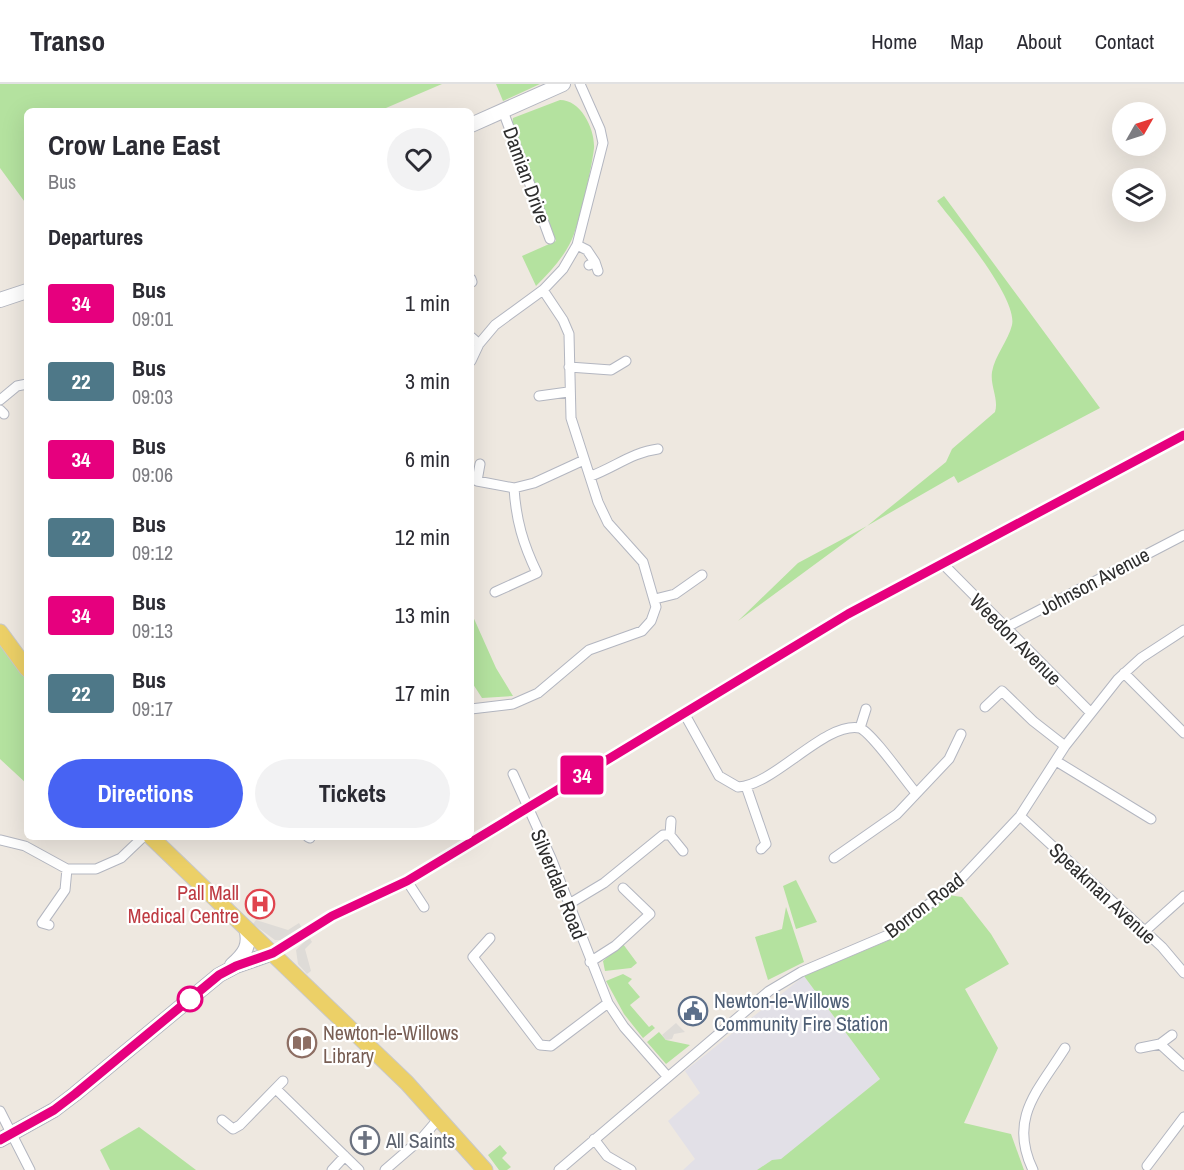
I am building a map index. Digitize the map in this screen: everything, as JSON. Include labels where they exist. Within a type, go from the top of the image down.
[{"type":"main road","points":[[0,632],[24,665]]},
{"type":"main road","points":[[154,840],[440,1117],[485,1170]]},
{"type":"street","points":[[474,124],[563,84]]},
{"type":"street","points":[[475,340],[543,290],[563,269],[578,245],[603,143],[600,129],[580,84]]},
{"type":"street","name":"Damian Drive","points":[[503,111],[550,239]]},
{"type":"street","points":[[578,245],[587,250],[594,266]]},
{"type":"street","points":[[474,709],[513,704],[538,693],[589,650],[642,631],[654,615],[655,599],[643,562],[608,522],[598,502],[570,418],[568,392],[570,341],[567,327],[543,290]]},
{"type":"street","points":[[0,300],[24,292]]},
{"type":"street","points":[[569,367],[611,370],[626,361]]},
{"type":"street","points":[[0,400],[17,386],[24,385]]},
{"type":"street","points":[[539,396],[568,392]]},
{"type":"street","points":[[219,975],[236,966],[273,953],[332,916],[407,881],[848,614],[1184,435]]},
{"type":"street","points":[[591,476],[614,467],[637,452],[658,450]]},
{"type":"street","points":[[480,464],[474,481],[514,488],[534,483],[584,460]]},
{"type":"street","points":[[514,488],[516,518],[522,542],[537,573]]},
{"type":"street","name":"Johnson Avenue","points":[[1005,628],[1184,535]]},
{"type":"street","name":"Weedon Avenue","points":[[943,564],[1091,713]]},
{"type":"street","points":[[495,592],[547,568]]},
{"type":"street","points":[[655,599],[675,594],[703,575]]},
{"type":"street","name":"Borron Road","points":[[559,1170],[769,991],[801,972],[888,935],[958,882],[1020,816],[1065,746],[1124,672],[1184,630]]},
{"type":"street","points":[[1124,672],[1184,733]]},
{"type":"street","points":[[994,684],[1033,721],[1065,746]]},
{"type":"street","points":[[985,707],[1002,691]]},
{"type":"street","points":[[860,728],[866,710]]},
{"type":"street","points":[[684,713],[719,776],[733,786],[746,786],[758,782],[841,729],[860,728],[874,738],[883,755],[916,793]]},
{"type":"street","points":[[834,859],[889,821],[949,759],[961,734]]},
{"type":"street","points":[[1056,761],[1151,819]]},
{"type":"street","name":"Silverdale Road","points":[[513,774],[569,904],[608,1003],[624,1027],[667,1076]]},
{"type":"street","points":[[746,786],[767,845]]},
{"type":"street","name":"Speakman Avenue","points":[[1020,816],[1145,931],[1184,973]]},
{"type":"street","points":[[671,821],[670,835],[683,851]]},
{"type":"street","points":[[569,904],[604,883],[663,835],[670,835]]},
{"type":"street","points":[[0,840],[35,851],[67,869],[96,869],[109,866],[139,840]]},
{"type":"street","points":[[43,925],[65,890],[67,869]]},
{"type":"street","points":[[407,881],[424,907]]},
{"type":"street","name":"Silverdale Road","points":[[590,962],[615,946],[650,914],[623,888]]},
{"type":"street","points":[[1145,931],[1184,896]]},
{"type":"street","points":[[6,1137],[75,1094],[219,975],[244,953],[249,943],[246,928]]},
{"type":"street","points":[[464,964],[490,938]]},
{"type":"street","points":[[473,957],[540,1045],[551,1046],[608,1003]]},
{"type":"street","points":[[1140,1048],[1160,1044],[1173,1035]]},
{"type":"street","points":[[1160,1044],[1184,1066]]},
{"type":"street","points":[[1033,1170],[1023,1147],[1023,1120],[1028,1106],[1065,1048]]},
{"type":"street","points":[[222,1120],[233,1129],[240,1125],[283,1081]]},
{"type":"street","points":[[276,1089],[359,1170]]},
{"type":"street","points":[[0,1110],[6,1137],[30,1170]]},
{"type":"street","points":[[385,1170],[422,1138],[440,1117]]},
{"type":"street","points":[[1147,1166],[1184,1118]]},
{"type":"street","points":[[594,1139],[607,1156],[631,1170]]},
{"type":"street","points":[[332,1170],[345,1156]]},
{"type":"shaded area","points":[[256,920],[288,930],[299,923],[302,928],[285,940],[275,940],[253,924]]},
{"type":"shaded area","points":[[309,937],[312,942],[305,949],[311,971],[307,974],[298,964],[296,950]]},
{"type":"shaded area","points":[[804,976],[880,1079],[781,1160],[772,1160],[757,1170],[683,1170],[695,1159],[668,1121],[700,1093],[685,1071]]},
{"type":"shaded area","points":[[676,1023],[685,1032],[674,1034],[672,1039],[666,1040],[662,1035]]},
{"type":"green space","points":[[0,84],[442,84],[386,108],[24,108],[24,201],[0,168]]},
{"type":"green space","points":[[496,84],[540,84],[503,101]]},
{"type":"green space","points":[[560,100],[574,105],[585,117],[592,132],[594,148],[583,203],[571,241],[558,262],[536,286],[522,256],[556,241],[512,124],[513,118]]},
{"type":"green space","points":[[944,196],[1100,408],[958,483],[954,476],[867,526],[946,462],[952,449],[995,412],[992,372],[1012,325],[1011,313],[996,280],[937,201]]},
{"type":"green space","points":[[867,526],[738,621],[798,563]]},
{"type":"green space","points":[[474,619],[496,668],[513,696],[482,698],[474,686]]},
{"type":"green space","points":[[0,642],[24,674],[24,781],[0,759]]},
{"type":"green space","points":[[796,880],[817,922],[796,929],[783,886]]},
{"type":"green space","points":[[948,895],[962,897],[991,934],[1009,964],[965,989],[998,1048],[964,1123],[1011,1134],[1024,1170],[757,1170],[772,1160],[781,1159],[880,1079],[804,976],[887,941]]},
{"type":"green space","points":[[786,907],[804,962],[768,980],[755,937],[782,929]]},
{"type":"green space","points":[[623,944],[637,963],[631,968],[605,971],[603,961]]},
{"type":"green space","points":[[623,974],[632,979],[628,983],[640,997],[630,1005],[649,1027],[652,1025],[655,1028],[643,1038],[624,1014],[606,981]]},
{"type":"green space","points":[[659,1032],[666,1040],[690,1045],[666,1064],[647,1042]]},
{"type":"green space","points":[[139,1127],[196,1170],[110,1170],[100,1150]]},
{"type":"green space","points":[[500,1145],[507,1153],[502,1158],[511,1167],[507,1170],[499,1170],[488,1155]]},
{"type":"bus line","name":"34","points":[[0,1140],[54,1110],[219,975],[250,960],[273,953],[332,916],[407,881],[848,614],[1184,435]]},
{"type":"place","name":"Pall Mall Medical Centre","points":[[260,904]]},
{"type":"place","name":"Newton-le-Willows Community Fire Station","points":[[693,1011]]},
{"type":"place","name":"Newton-le-Willows Library","points":[[302,1043]]},
{"type":"place","name":"All Saints","points":[[365,1140]]}]
